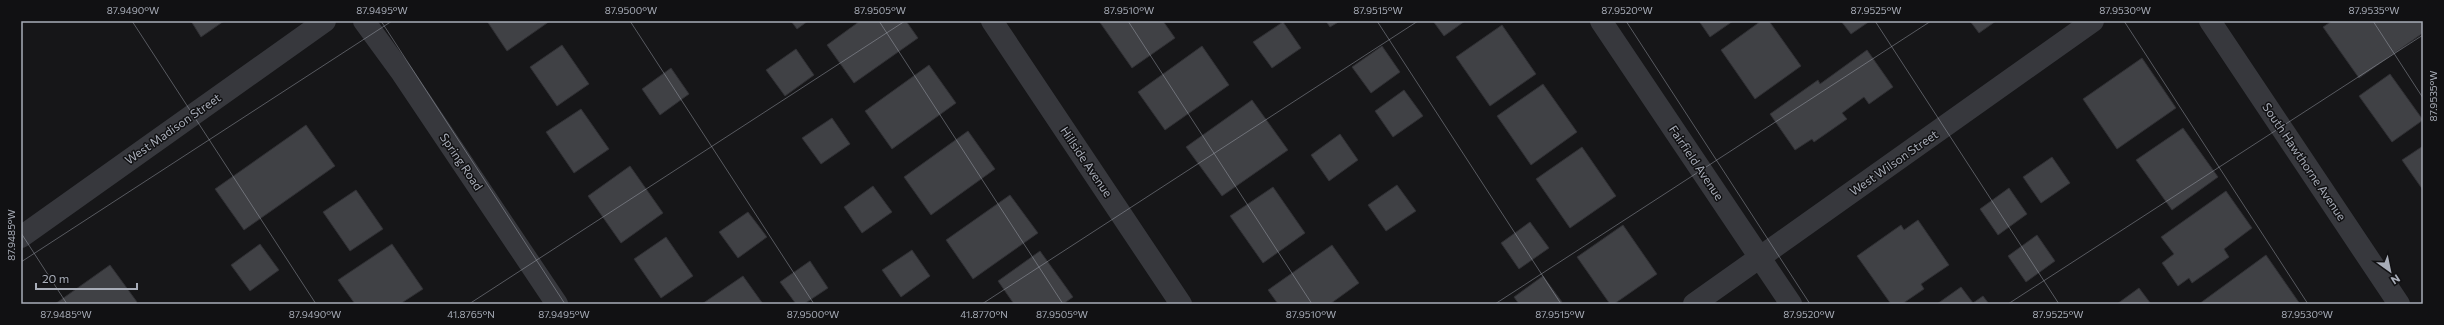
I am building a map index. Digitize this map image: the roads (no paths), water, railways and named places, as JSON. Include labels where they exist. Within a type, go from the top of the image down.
[{"type":"street","name":"West Madison Street","points":[[21,237],[325,21]]},
{"type":"street","name":"Spring Road","points":[[364,21],[402,73],[557,304]]},
{"type":"street","name":"Hillside Avenue","points":[[992,21],[1181,304]]},
{"type":"street","name":"Fairfield Avenue","points":[[1601,21],[1791,304]]},
{"type":"street","name":"West Wilson Street","points":[[1694,304],[2093,21]]},
{"type":"street","name":"South Hawthorne Avenue","points":[[2210,21],[2399,304]]}]
